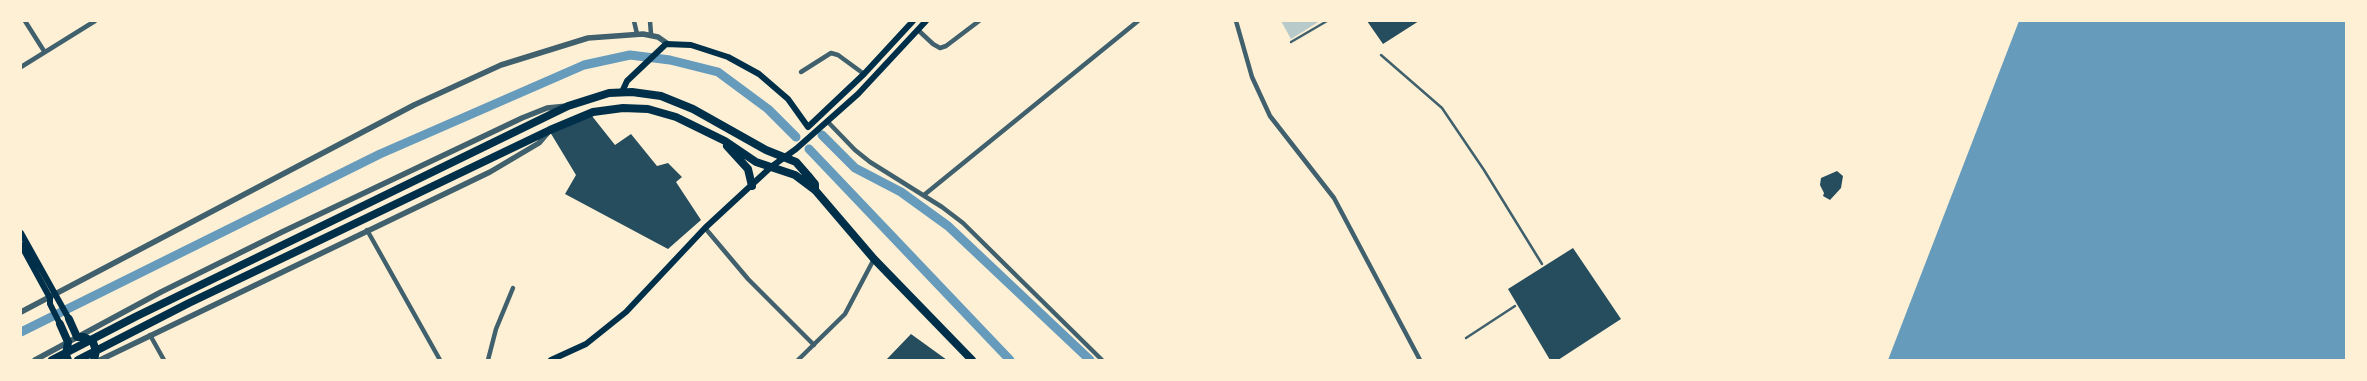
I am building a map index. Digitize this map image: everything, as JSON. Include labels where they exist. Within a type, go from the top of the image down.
[{"type":"highway","points":[[52,360],[137,316],[568,106],[609,93],[622,92],[661,96],[710,117],[781,156],[796,162],[815,184],[816,190]]},
{"type":"highway","points":[[78,360],[189,303],[550,130],[592,112],[638,108],[660,111],[676,116],[722,140],[756,162],[788,171],[816,190],[874,259],[972,360]]},
{"type":"highway","points":[[722,140],[748,169],[752,186]]},
{"type":"highway","points":[[69,319],[77,337],[84,337],[92,342],[96,351],[94,360]]},
{"type":"highway","points":[[60,324],[68,342],[66,355],[68,360]]},
{"type":"main road","points":[[622,92],[627,80],[668,44],[691,46],[743,64],[759,74],[783,94],[808,127],[864,74],[913,21]]},
{"type":"main road","points":[[550,360],[586,344],[626,312],[705,228],[752,186],[781,156],[827,121],[858,94],[926,21]]},
{"type":"main road","points":[[21,232],[53,299],[60,324]]},
{"type":"main road","points":[[21,245],[53,299],[69,319]]},
{"type":"street","points":[[25,21],[44,51]]},
{"type":"street","points":[[21,67],[95,21]]},
{"type":"street","points":[[634,21],[637,34]]},
{"type":"street","points":[[650,21],[651,34]]},
{"type":"street","points":[[918,30],[940,48],[946,46],[979,21]]},
{"type":"street","points":[[924,195],[1138,21]]},
{"type":"street","points":[[1236,21],[1252,77],[1270,116],[1334,198],[1420,360]]},
{"type":"street","points":[[21,312],[53,299],[364,131],[477,76],[537,53],[588,38],[651,34],[668,44]]},
{"type":"street","points":[[801,72],[832,53],[838,55],[864,74]]},
{"type":"street","points":[[35,360],[161,292],[522,118],[547,108],[568,106]]},
{"type":"street","points":[[827,121],[855,150],[870,162],[924,195],[962,223],[1102,360]]},
{"type":"street","points":[[100,360],[150,334],[499,167],[539,143],[550,130]]},
{"type":"street","points":[[705,228],[748,279],[814,345]]},
{"type":"street","points":[[367,230],[440,360]]},
{"type":"street","points":[[798,360],[845,314],[874,259]]},
{"type":"street","points":[[488,360],[496,329],[514,288]]},
{"type":"street","points":[[150,334],[164,360]]},
{"type":"lane","points":[[1291,42],[1327,21]]},
{"type":"lane","points":[[1381,55],[1442,108],[1484,170],[1542,264]]},
{"type":"lane","points":[[1466,338],[1515,306]]},
{"type":"shaded area","points":[[1281,21],[1320,21],[1291,39]]},
{"type":"water","points":[[2019,21],[2346,21],[2346,360],[1888,360]]},
{"type":"building","points":[[1367,21],[1419,21],[1383,44]]},
{"type":"building","points":[[592,116],[615,145],[631,134],[657,166],[668,163],[682,177],[676,182],[701,220],[668,249],[565,194],[576,175],[550,132]]},
{"type":"building","points":[[1837,171],[1843,176],[1841,188],[1830,200],[1823,196],[1824,193],[1820,185],[1821,178]]},
{"type":"building","points":[[1573,248],[1621,319],[1558,360],[1550,360],[1508,289]]},
{"type":"building","points":[[911,334],[947,360],[886,360]]},
{"type":"waterway","points":[[21,332],[380,154],[584,65],[630,55],[670,60],[718,72],[768,109],[796,137]]},
{"type":"waterway","points":[[822,135],[855,168],[901,192],[948,226],[1090,360]]},
{"type":"waterway","points":[[809,149],[1010,360]]}]
